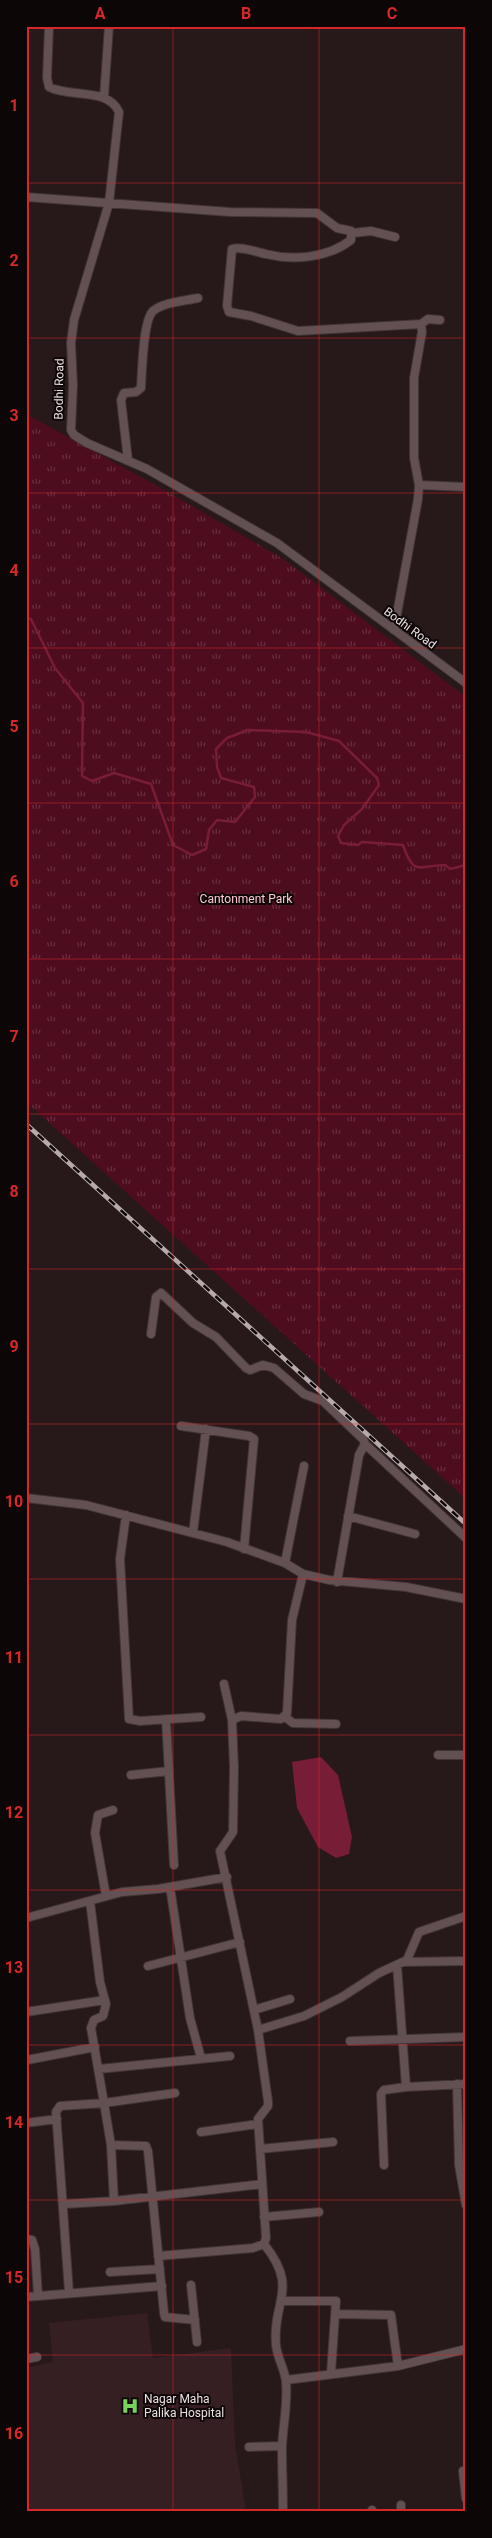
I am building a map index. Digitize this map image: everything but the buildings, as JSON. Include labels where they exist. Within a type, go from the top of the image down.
[{"type":"street","points":[[49,26],[47,78],[50,87],[57,91],[104,97],[109,26]]},
{"type":"street","name":"Bodhi Road","points":[[104,97],[116,106],[119,112],[109,203],[74,320],[71,343],[73,385],[71,430],[74,435],[87,443],[128,460],[204,500],[277,543],[466,683]]},
{"type":"street","points":[[26,197],[230,212],[317,213],[337,228],[352,233],[370,231],[395,237]]},
{"type":"street","points":[[352,233],[349,242],[310,257],[280,258],[240,248],[232,249],[227,306],[229,312],[251,316],[298,331],[421,324],[428,319],[440,320]]},
{"type":"street","points":[[128,460],[121,400],[124,393],[136,392],[140,388],[149,317],[157,308],[167,304],[198,298]]},
{"type":"street","points":[[394,630],[418,499],[419,485],[414,458],[414,378],[422,332],[421,324]]},
{"type":"street","points":[[419,485],[466,487]]},
{"type":"street","points":[[151,1334],[156,1297],[161,1293],[193,1323],[216,1337],[246,1368],[250,1370],[263,1365],[274,1368],[304,1394],[323,1401],[363,1439],[365,1444],[466,1538]]},
{"type":"street","points":[[181,1426],[249,1436],[254,1440],[244,1549]]},
{"type":"street","points":[[194,1533],[206,1430]]},
{"type":"street","points":[[337,1582],[359,1455],[365,1444]]},
{"type":"street","points":[[285,1563],[304,1466]]},
{"type":"street","points":[[26,1498],[86,1506],[194,1533],[285,1563],[303,1574],[337,1582],[406,1588],[466,1599]]},
{"type":"street","points":[[126,1515],[120,1559],[128,1715],[132,1721],[200,1717]]},
{"type":"street","points":[[348,1516],[415,1534]]},
{"type":"street","points":[[285,1717],[287,1713],[292,1620],[303,1574]]},
{"type":"street","points":[[224,1684],[232,1720],[234,1767],[233,1832],[220,1851],[258,2030],[268,2101],[266,2110],[259,2115],[258,2124],[264,2244],[276,2259],[281,2274],[283,2301],[279,2314],[276,2346],[286,2380],[282,2446],[283,2512]]},
{"type":"street","points":[[232,1720],[241,1716],[285,1717],[293,1723],[336,1724]]},
{"type":"street","points":[[166,1719],[174,1865]]},
{"type":"street","points":[[438,1755],[466,1754]]},
{"type":"street","points":[[130,1774],[169,1771]]},
{"type":"street","points":[[106,1896],[95,1828],[98,1814],[114,1810]]},
{"type":"street","points":[[26,1918],[127,1891],[170,1887],[227,1877]]},
{"type":"street","points":[[170,1887],[190,2018],[200,2058]]},
{"type":"street","points":[[90,1901],[100,1982],[105,2000],[104,2016],[92,2022],[111,2145],[114,2201]]},
{"type":"street","points":[[258,2030],[304,2016],[342,1997],[378,1973],[409,1957],[416,1936],[424,1929],[466,1916]]},
{"type":"street","points":[[148,1966],[240,1942]]},
{"type":"street","points":[[400,1963],[466,1961]]},
{"type":"street","points":[[400,1963],[402,2040],[406,2087]]},
{"type":"street","points":[[254,2010],[290,1999]]},
{"type":"street","points":[[26,2012],[105,2000]]},
{"type":"street","points":[[350,2041],[466,2037]]},
{"type":"street","points":[[28,2060],[95,2047]]},
{"type":"street","points":[[98,2069],[230,2056]]},
{"type":"street","points":[[457,2084],[459,2165],[465,2201]]},
{"type":"street","points":[[384,2165],[381,2094],[384,2090],[466,2084]]},
{"type":"street","points":[[69,2292],[65,2204],[57,2108],[60,2106],[104,2103],[175,2093]]},
{"type":"street","points":[[26,2123],[57,2119]]},
{"type":"street","points":[[201,2132],[258,2124]]},
{"type":"street","points":[[260,2149],[333,2142]]},
{"type":"street","points":[[111,2145],[146,2146],[165,2317],[195,2320]]},
{"type":"street","points":[[65,2204],[114,2201],[262,2184]]},
{"type":"street","points":[[264,2217],[319,2212]]},
{"type":"street","points":[[26,2239],[32,2240],[35,2249],[38,2296]]},
{"type":"street","points":[[158,2256],[253,2248],[264,2244]]},
{"type":"street","points":[[110,2272],[160,2269]]},
{"type":"street","points":[[191,2285],[197,2342]]},
{"type":"street","points":[[26,2297],[69,2292],[162,2286]]},
{"type":"street","points":[[283,2301],[334,2300],[336,2303],[336,2314],[331,2373]]},
{"type":"street","points":[[336,2314],[391,2316],[398,2366]]},
{"type":"street","points":[[286,2380],[398,2366],[466,2349]]},
{"type":"street","points":[[26,2359],[37,2357]]},
{"type":"street","points":[[249,2447],[282,2446]]},
{"type":"street","points":[[463,2471],[466,2499]]},
{"type":"shaded area","points":[[321,1757],[338,1775],[352,1837],[349,1854],[336,1858],[318,1847],[297,1808],[292,1762]]},
{"type":"shaded area","name":"Nagar Maha Palika Hospital","points":[[147,2313],[153,2358],[231,2348],[235,2444],[246,2512],[26,2512],[26,2368],[53,2362],[49,2323]]},
{"type":"green space","name":"Cantonment Park","points":[[26,414],[161,488],[282,558],[466,697],[466,1499],[26,1102]]},
{"type":"waterway","points":[[26,619],[31,619],[55,668],[83,703],[82,776],[92,781],[114,773],[151,784],[173,845],[192,855],[206,849],[209,830],[217,820],[235,822],[255,797],[254,787],[221,778],[217,767],[216,749],[227,738],[248,730],[306,732],[339,741],[377,778],[379,785],[362,809],[344,825],[338,836],[341,843],[358,845],[362,842],[403,845],[411,862],[419,867],[445,865],[450,869],[466,865]]},
{"type":"railway","points":[[26,1124],[466,1524]]},
{"type":"place","name":"Nagar Maha Palika Hospital","points":[[130,2406]]}]
